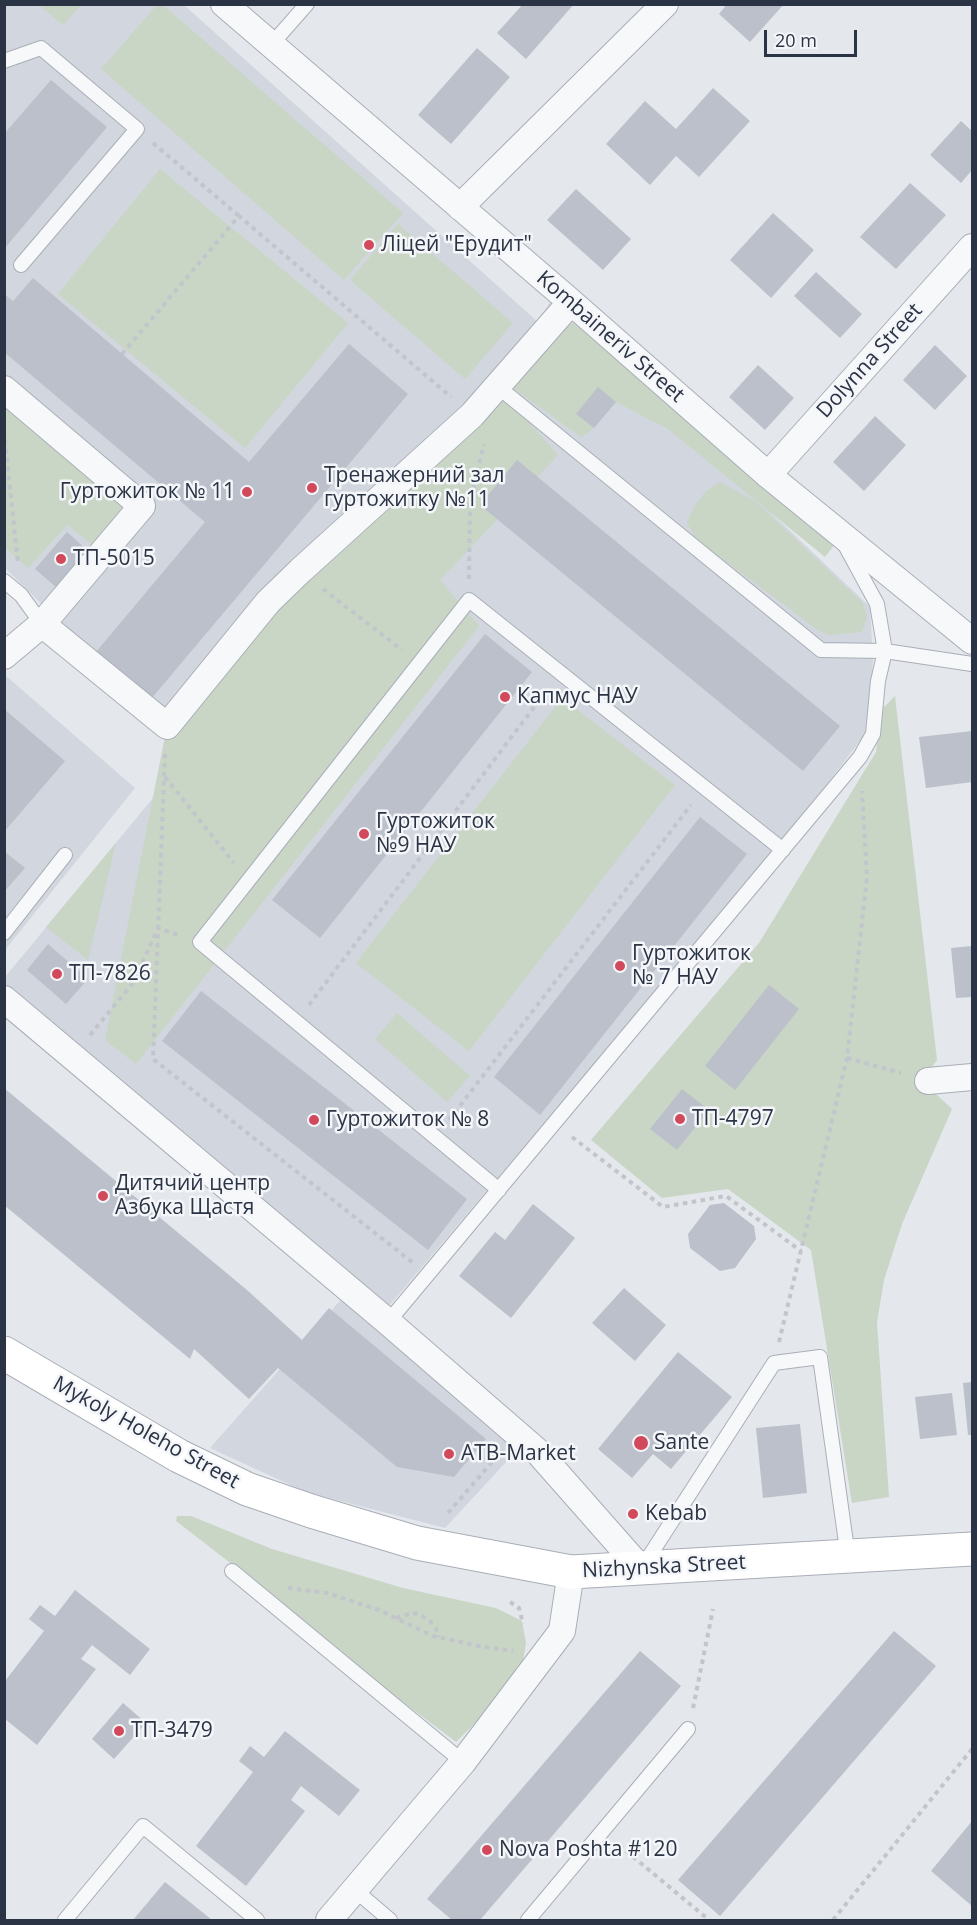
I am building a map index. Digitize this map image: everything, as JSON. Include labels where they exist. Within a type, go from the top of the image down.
[{"type":"main road","name":"Mykoly Holeho Street","points":[[7,1360],[179,1456],[247,1489],[417,1543],[571,1572]]},
{"type":"main road","name":"Nizhynska Street","points":[[571,1572],[972,1549]]},
{"type":"street","name":"Kombaineriv Street","points":[[224,4],[571,302],[768,475],[972,641]]},
{"type":"street","points":[[460,207],[664,4]]},
{"type":"street","name":"Dolynna Street","points":[[768,475],[972,247]]},
{"type":"street","points":[[42,624],[167,726],[268,602],[472,415],[543,331],[571,302]]},
{"type":"street","points":[[4,389],[142,506],[42,624],[4,656]]},
{"type":"street","points":[[4,999],[388,1322],[537,1451],[641,1569]]},
{"type":"street","points":[[928,1081],[972,1077]]},
{"type":"street","name":"Nizhynska Street","points":[[329,1920],[463,1762],[562,1631],[571,1572]]},
{"type":"lane","points":[[271,45],[307,4]]},
{"type":"lane","points":[[4,61],[41,48],[137,129],[21,265]]},
{"type":"lane","points":[[497,386],[821,650],[885,651],[972,664]]},
{"type":"lane","points":[[388,1322],[860,757],[873,734],[878,681],[885,651],[877,604],[838,532]]},
{"type":"lane","points":[[4,581],[21,595],[42,624]]},
{"type":"lane","points":[[499,1190],[200,942],[469,600],[783,850]]},
{"type":"lane","points":[[4,933],[65,855]]},
{"type":"lane","points":[[641,1569],[774,1363],[820,1357],[848,1557]]},
{"type":"lane","points":[[232,1571],[463,1762]]},
{"type":"lane","points":[[528,1920],[688,1729]]},
{"type":"lane","points":[[65,1920],[143,1826],[257,1920]]},
{"type":"lane","points":[[355,1890],[390,1920]]},
{"type":"path","points":[[166,154],[459,403]]},
{"type":"path","points":[[122,354],[239,216]]},
{"type":"path","points":[[4,431],[21,595]]},
{"type":"path","points":[[469,600],[470,502],[486,432]]},
{"type":"path","points":[[300,571],[419,664]]},
{"type":"path","points":[[296,1022],[560,673]]},
{"type":"path","points":[[167,726],[153,1059],[429,1274]]},
{"type":"path","points":[[774,1363],[847,1058],[867,877],[860,757]]},
{"type":"path","points":[[165,777],[248,881]]},
{"type":"path","points":[[435,1137],[704,788]]},
{"type":"path","points":[[72,1056],[133,983],[158,928]]},
{"type":"path","points":[[847,1058],[928,1081]]},
{"type":"path","points":[[554,1123],[663,1207],[726,1196],[801,1251]]},
{"type":"path","points":[[448,1513],[516,1434]]},
{"type":"path","points":[[250,1586],[327,1593],[378,1610],[438,1637],[514,1652]]},
{"type":"path","points":[[510,1602],[519,1608],[523,1624]]},
{"type":"path","points":[[688,1729],[713,1610]]},
{"type":"path","points":[[396,1618],[412,1613],[419,1614],[436,1628],[438,1637]]},
{"type":"path","points":[[833,1920],[972,1749]]},
{"type":"path","points":[[603,1831],[710,1920]]},
{"type":"shaded area","name":"Капмус НАУ","points":[[4,5],[184,5],[538,322],[550,302],[870,607],[873,660],[866,733],[781,844],[388,1307],[5,993],[5,977],[196,746],[93,655],[5,568]]},
{"type":"shaded area","points":[[5,675],[135,788],[5,950]]},
{"type":"shaded area","points":[[346,1294],[519,1448],[445,1528],[306,1492],[210,1448]]},
{"type":"green space","points":[[39,5],[81,5],[63,25]]},
{"type":"green space","points":[[157,5],[163,5],[403,213],[344,280],[101,69]]},
{"type":"green space","points":[[160,169],[348,323],[245,448],[58,294]]},
{"type":"green space","points":[[398,224],[513,323],[465,379],[350,280]]},
{"type":"green space","points":[[576,322],[834,545],[825,557],[668,429],[616,402],[598,388],[577,413],[594,428],[581,437],[506,383],[548,331]]},
{"type":"green space","points":[[497,386],[558,455],[440,580],[479,626],[136,1064],[105,1040],[167,726],[300,571]]},
{"type":"green space","points":[[4,404],[126,508],[93,545],[67,525],[28,568],[5,548]]},
{"type":"green space","points":[[720,482],[755,501],[862,602],[867,616],[862,632],[830,635],[819,631],[696,539],[687,523],[693,508],[705,492]]},
{"type":"green space","points":[[895,696],[937,1060],[929,1071],[935,1093],[952,1109],[902,1224],[884,1280],[877,1322],[889,1497],[852,1503],[811,1250],[728,1189],[662,1198],[591,1140],[759,943],[876,752],[881,710]]},
{"type":"green space","points":[[562,698],[675,785],[469,1051],[356,963]]},
{"type":"green space","points":[[116,843],[88,960],[46,927]]},
{"type":"green space","points":[[397,1013],[470,1076],[447,1102],[375,1039]]},
{"type":"green space","points":[[177,1516],[191,1516],[272,1549],[403,1588],[496,1608],[522,1621],[526,1643],[523,1661],[499,1699],[456,1742],[350,1662],[246,1575],[176,1521]]},
{"type":"building","points":[[523,4],[574,4],[526,59],[497,33]]},
{"type":"building","points":[[727,4],[784,4],[750,42],[719,14]]},
{"type":"building","points":[[477,48],[510,77],[451,144],[418,115]]},
{"type":"building","points":[[51,80],[107,127],[4,249],[4,134]]},
{"type":"building","points":[[713,88],[750,121],[699,177],[676,156],[650,185],[606,144],[645,101],[676,129]]},
{"type":"building","points":[[961,121],[972,131],[972,170],[961,183],[930,155]]},
{"type":"building","points":[[910,183],[946,215],[896,269],[860,237]]},
{"type":"building","points":[[576,189],[631,239],[603,270],[547,220]]},
{"type":"building","points":[[773,213],[814,250],[771,298],[730,260]]},
{"type":"building","points":[[816,272],[862,314],[840,338],[794,296]]},
{"type":"building","name":"Гуртожиток № 11","points":[[33,278],[249,462],[349,344],[408,394],[151,699],[96,652],[205,522],[4,352],[4,294],[13,301]]},
{"type":"building","points":[[935,345],[967,376],[935,410],[903,380]]},
{"type":"building","points":[[758,365],[794,398],[765,430],[729,397]]},
{"type":"building","points":[[598,387],[616,402],[594,428],[576,414]]},
{"type":"building","points":[[875,416],[906,445],[864,491],[833,462]]},
{"type":"building","points":[[517,460],[840,726],[803,771],[480,505]]},
{"type":"building","name":"ТП-5015","points":[[67,532],[87,550],[56,587],[35,569]]},
{"type":"building","name":"Гуртожиток №9 НАУ","points":[[485,634],[532,672],[320,938],[272,900]]},
{"type":"building","points":[[4,709],[65,761],[4,832]]},
{"type":"building","points":[[972,731],[972,782],[926,788],[919,737]]},
{"type":"building","name":"Гуртожиток № 7 НАУ","points":[[700,817],[747,854],[540,1115],[494,1077]]},
{"type":"building","points":[[4,851],[25,868],[4,892]]},
{"type":"building","name":"ТП-7826","points":[[48,944],[88,979],[66,1004],[27,970]]},
{"type":"building","points":[[972,946],[972,997],[956,998],[951,948]]},
{"type":"building","points":[[769,985],[799,1009],[735,1090],[705,1066]]},
{"type":"building","name":"Гуртожиток № 8","points":[[201,991],[467,1199],[428,1250],[162,1041]]},
{"type":"building","points":[[4,1088],[247,1290],[302,1340],[329,1308],[486,1439],[454,1477],[397,1467],[278,1368],[249,1399],[194,1349],[190,1359],[4,1205]]},
{"type":"building","name":"ТП-4797","points":[[682,1089],[709,1110],[677,1150],[650,1129]]},
{"type":"building","points":[[724,1203],[754,1226],[756,1239],[735,1268],[720,1271],[690,1248],[688,1234],[710,1205]]},
{"type":"building","points":[[533,1204],[575,1238],[511,1318],[459,1276],[495,1232],[505,1240]]},
{"type":"building","points":[[624,1288],[666,1325],[635,1361],[592,1323]]},
{"type":"building","points":[[678,1352],[732,1397],[671,1469],[653,1454],[632,1478],[598,1449]]},
{"type":"building","points":[[972,1382],[972,1435],[968,1435],[963,1383]]},
{"type":"building","points":[[952,1393],[957,1435],[920,1439],[915,1397]]},
{"type":"building","points":[[800,1424],[807,1493],[763,1498],[756,1428]]},
{"type":"building","points":[[75,1590],[150,1649],[130,1675],[92,1645],[81,1659],[96,1669],[37,1745],[5,1719],[5,1681],[44,1631],[29,1619],[40,1605],[55,1616]]},
{"type":"building","points":[[894,1631],[936,1666],[720,1916],[678,1880]]},
{"type":"building","points":[[640,1651],[681,1686],[480,1920],[452,1920],[427,1899]]},
{"type":"building","name":"ТП-3479","points":[[123,1703],[146,1723],[114,1759],[92,1739]]},
{"type":"building","points":[[285,1731],[360,1790],[339,1816],[301,1786],[291,1800],[305,1811],[246,1886],[196,1846],[253,1772],[239,1761],[250,1746],[264,1757]]},
{"type":"building","points":[[972,1821],[972,1906],[931,1871]]},
{"type":"building","points":[[165,1882],[212,1920],[133,1920]]},
{"type":"place","name":"Ліцей \"Ерудит\"","points":[[369,245]]},
{"type":"place","name":"Тренажерний зал гуртожитку №11","points":[[312,488]]},
{"type":"place","name":"Гуртожиток № 11","points":[[247,492]]},
{"type":"place","name":"ТП-5015","points":[[61,559]]},
{"type":"place","name":"Капмус НАУ","points":[[505,697]]},
{"type":"place","name":"Гуртожиток №9 НАУ","points":[[364,834]]},
{"type":"place","name":"Гуртожиток № 7 НАУ","points":[[620,966]]},
{"type":"place","name":"ТП-7826","points":[[57,974]]},
{"type":"place","name":"ТП-4797","points":[[680,1119]]},
{"type":"place","name":"Гуртожиток № 8","points":[[314,1120]]},
{"type":"place","name":"Дитячий центр Азбука Щастя","points":[[103,1196]]},
{"type":"place","name":"Sante","points":[[641,1443]]},
{"type":"place","name":"ATB-Market","points":[[449,1454]]},
{"type":"place","name":"Kebab","points":[[633,1514]]},
{"type":"place","name":"ТП-3479","points":[[119,1731]]},
{"type":"place","name":"Nova Poshta #120","points":[[487,1850]]}]
